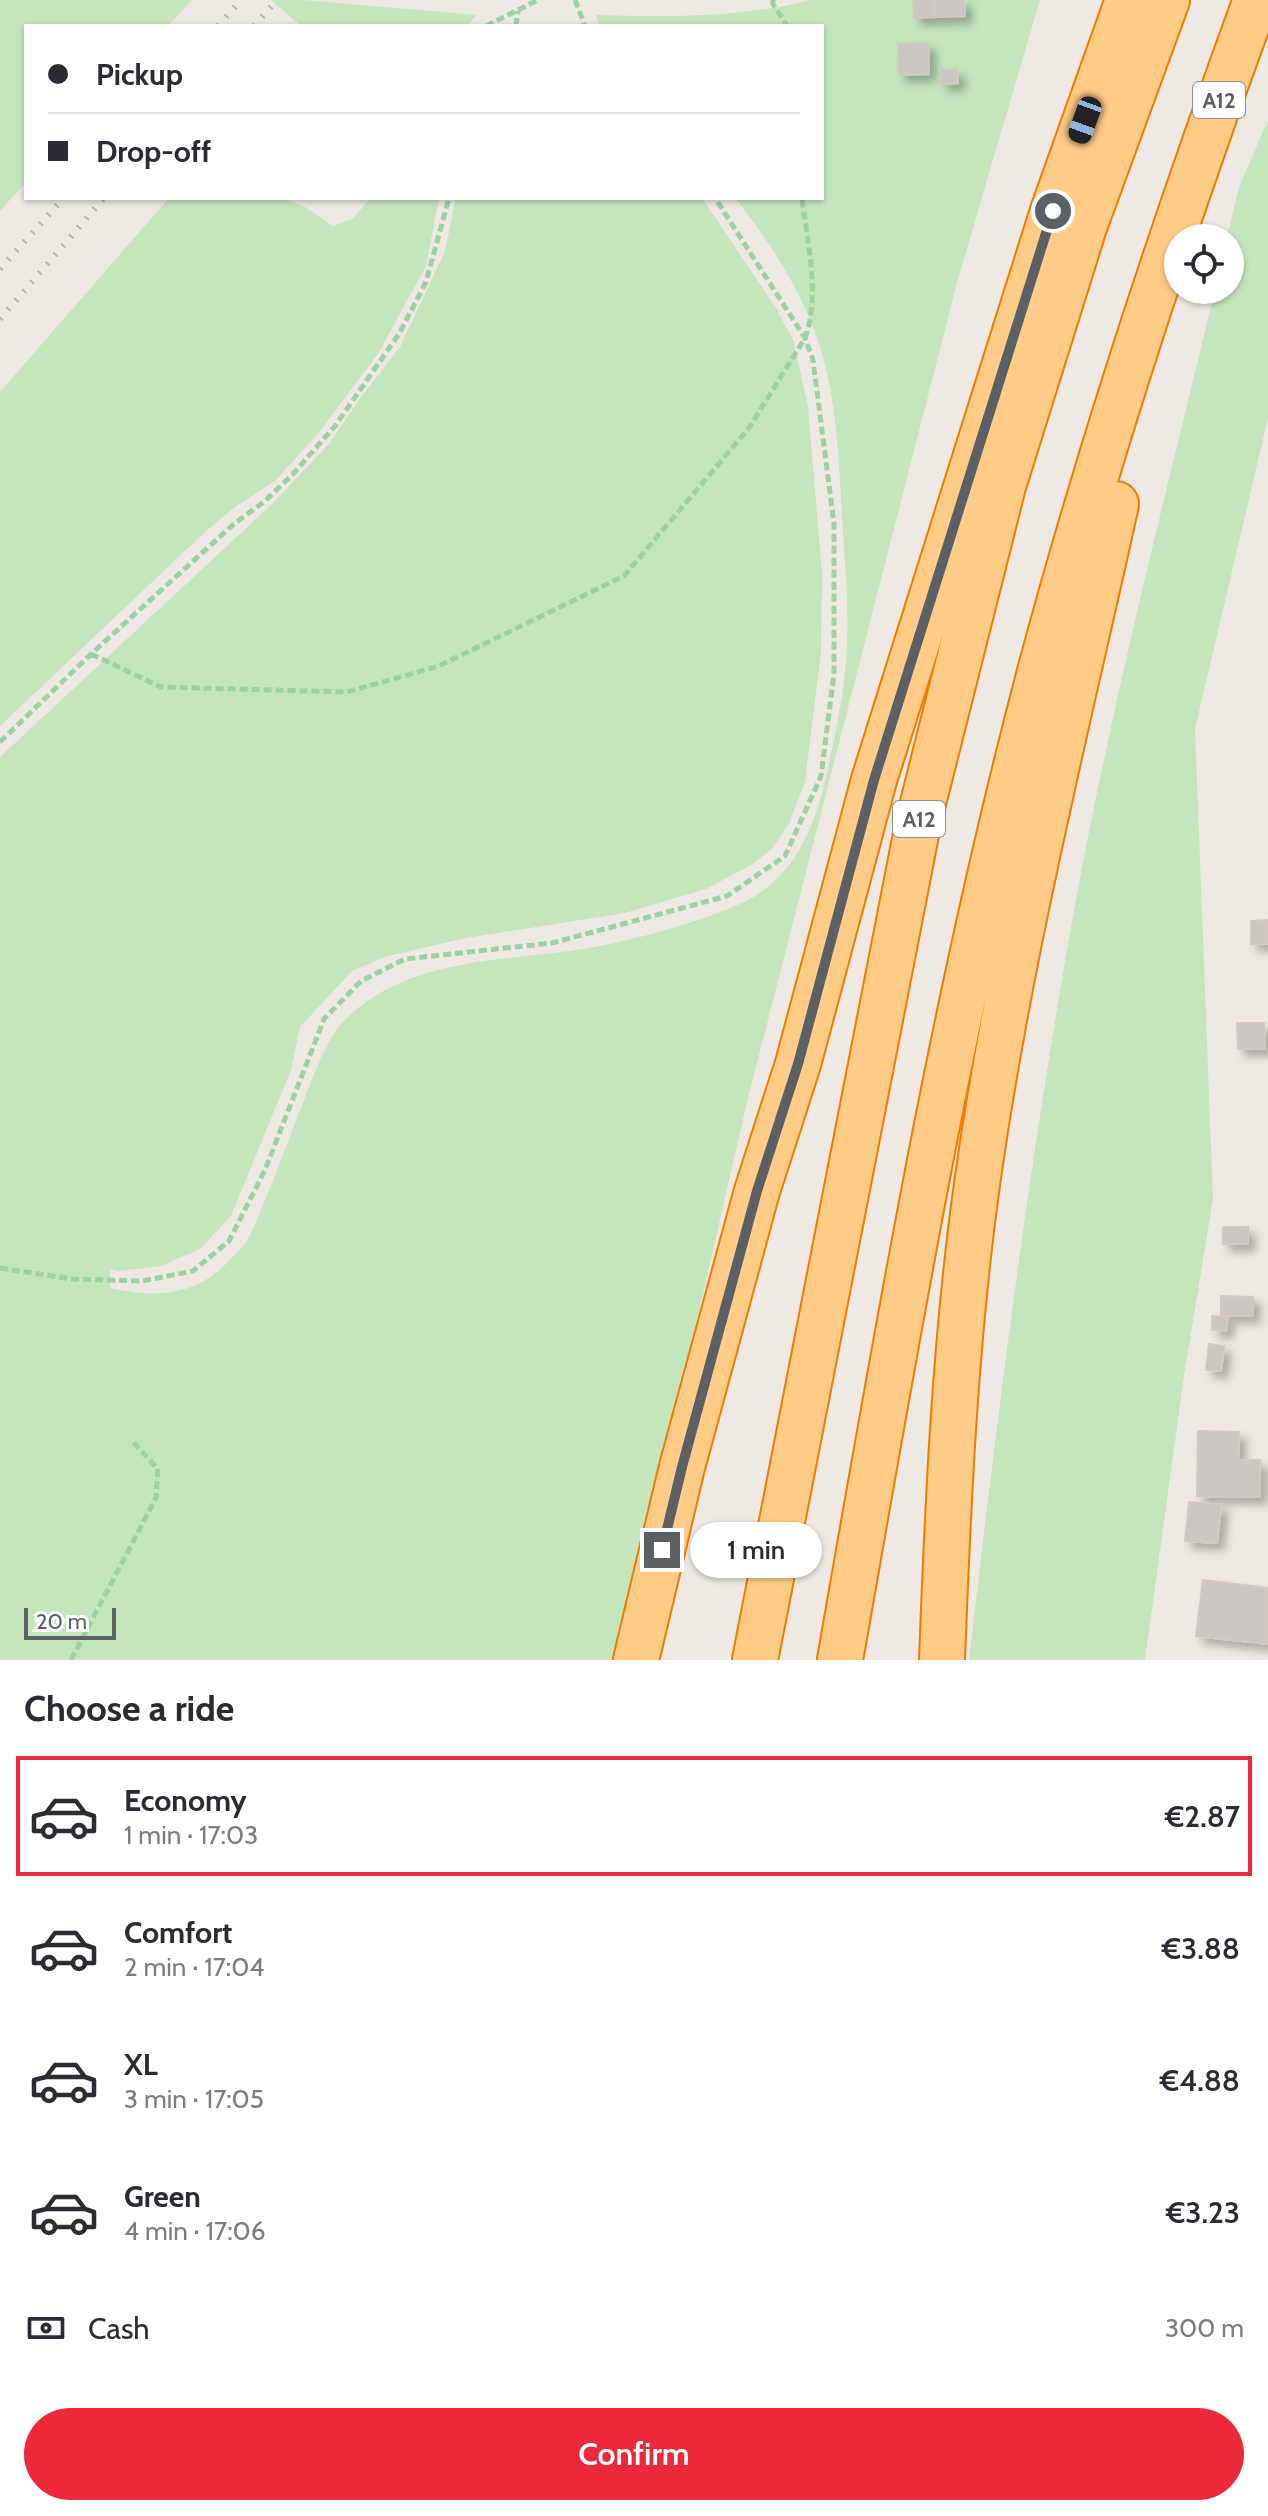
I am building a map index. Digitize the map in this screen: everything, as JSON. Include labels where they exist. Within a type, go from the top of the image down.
[{"type":"highway","name":"A12","points":[[636,1660],[690,1436],[757,1191],[798,1064],[874,780],[1048,225],[1128,0]]},
{"type":"highway","name":"A12","points":[[755,1660],[919,819],[1003,486],[1084,227],[1167,0]]},
{"type":"highway","name":"A12","points":[[840,1660],[908,1271],[990,879],[1040,674],[1091,494],[1183,201],[1256,0]]},
{"type":"highway","name":"A12","points":[[942,1660],[950,1451],[977,1185],[1020,929],[1183,201]]},
{"type":"path","points":[[490,24],[538,0]]},
{"type":"path","points":[[575,0],[584,24]]},
{"type":"path","points":[[773,0],[786,24]]},
{"type":"path","points":[[516,24],[518,11]]},
{"type":"path","points":[[0,742],[235,523],[265,501],[335,426],[399,334],[426,282],[448,200]]},
{"type":"path","points":[[0,1268],[72,1279],[142,1281],[193,1271],[229,1241],[265,1170],[324,1019],[361,981],[405,959],[552,943],[727,896],[785,856],[821,776],[834,674],[834,524],[813,360],[805,338],[716,200]]},
{"type":"path","points":[[91,654],[161,687],[347,692],[439,666],[624,576],[749,428],[805,338],[810,324],[813,293],[802,200]]},
{"type":"path","points":[[71,1660],[156,1498],[158,1469],[132,1441]]},
{"type":"green space","points":[[0,0],[192,0],[170,24],[24,24],[24,184],[0,211]]},
{"type":"green space","points":[[271,0],[477,15],[469,24],[299,24]]},
{"type":"green space","points":[[810,0],[1040,0],[958,279],[747,1102],[619,1660],[0,1660],[0,757],[270,506],[329,444],[400,347],[445,251],[456,200],[703,200],[776,308],[794,342],[808,407],[822,572],[821,653],[805,782],[789,823],[773,848],[751,865],[706,889],[625,913],[466,938],[388,956],[352,971],[300,1027],[291,1070],[231,1216],[200,1249],[161,1266],[119,1271],[110,1269],[110,1288],[157,1293],[187,1288],[214,1274],[241,1248],[258,1218],[329,1041],[349,1016],[376,995],[406,980],[438,970],[572,951],[675,927],[742,903],[781,875],[807,836],[816,814],[842,693],[847,610],[840,475],[831,396],[816,335],[787,273],[736,200],[824,200],[824,24],[598,24],[596,15],[677,16],[784,6]]},
{"type":"green space","points":[[1268,120],[1268,418],[1195,729],[1213,1199],[1184,1376],[1145,1660],[969,1660],[1026,1209],[1084,857],[1137,613],[1212,304],[1244,304],[1244,224],[1230,224],[1239,187]]},
{"type":"green space","points":[[167,200],[287,200],[305,207],[333,226],[352,219],[369,200],[439,200],[426,266],[379,352],[321,430],[276,480],[206,531],[0,726],[0,392]]},
{"type":"building","points":[[913,0],[934,0],[935,17],[914,18]]},
{"type":"building","points":[[934,0],[964,0],[965,16],[935,17]]},
{"type":"building","points":[[928,43],[929,74],[899,75],[898,44]]},
{"type":"building","points":[[957,69],[958,83],[941,84],[940,70]]},
{"type":"building","points":[[1268,920],[1268,944],[1251,944],[1251,921]]},
{"type":"building","points":[[1237,1023],[1264,1023],[1265,1049],[1238,1049]]},
{"type":"building","points":[[1223,1227],[1248,1227],[1248,1244],[1223,1244]]},
{"type":"building","points":[[1221,1296],[1253,1297],[1253,1316],[1221,1315]]},
{"type":"building","points":[[1212,1316],[1227,1317],[1226,1331],[1212,1330]]},
{"type":"building","points":[[1209,1344],[1224,1346],[1221,1371],[1206,1370]]},
{"type":"building","points":[[1198,1431],[1239,1432],[1238,1460],[1260,1460],[1260,1497],[1197,1496]]},
{"type":"building","points":[[1189,1502],[1221,1505],[1217,1543],[1185,1541]]},
{"type":"building","points":[[1203,1580],[1268,1588],[1268,1644],[1196,1636]]},
{"type":"railway","points":[[220,24],[241,0]]},
{"type":"railway","points":[[256,24],[277,0]]},
{"type":"railway","points":[[0,269],[62,200]]},
{"type":"railway","points":[[0,319],[102,200]]},
{"type":"route","points":[[662,1550],[757,1191],[798,1064],[874,780],[1053,211]]}]
